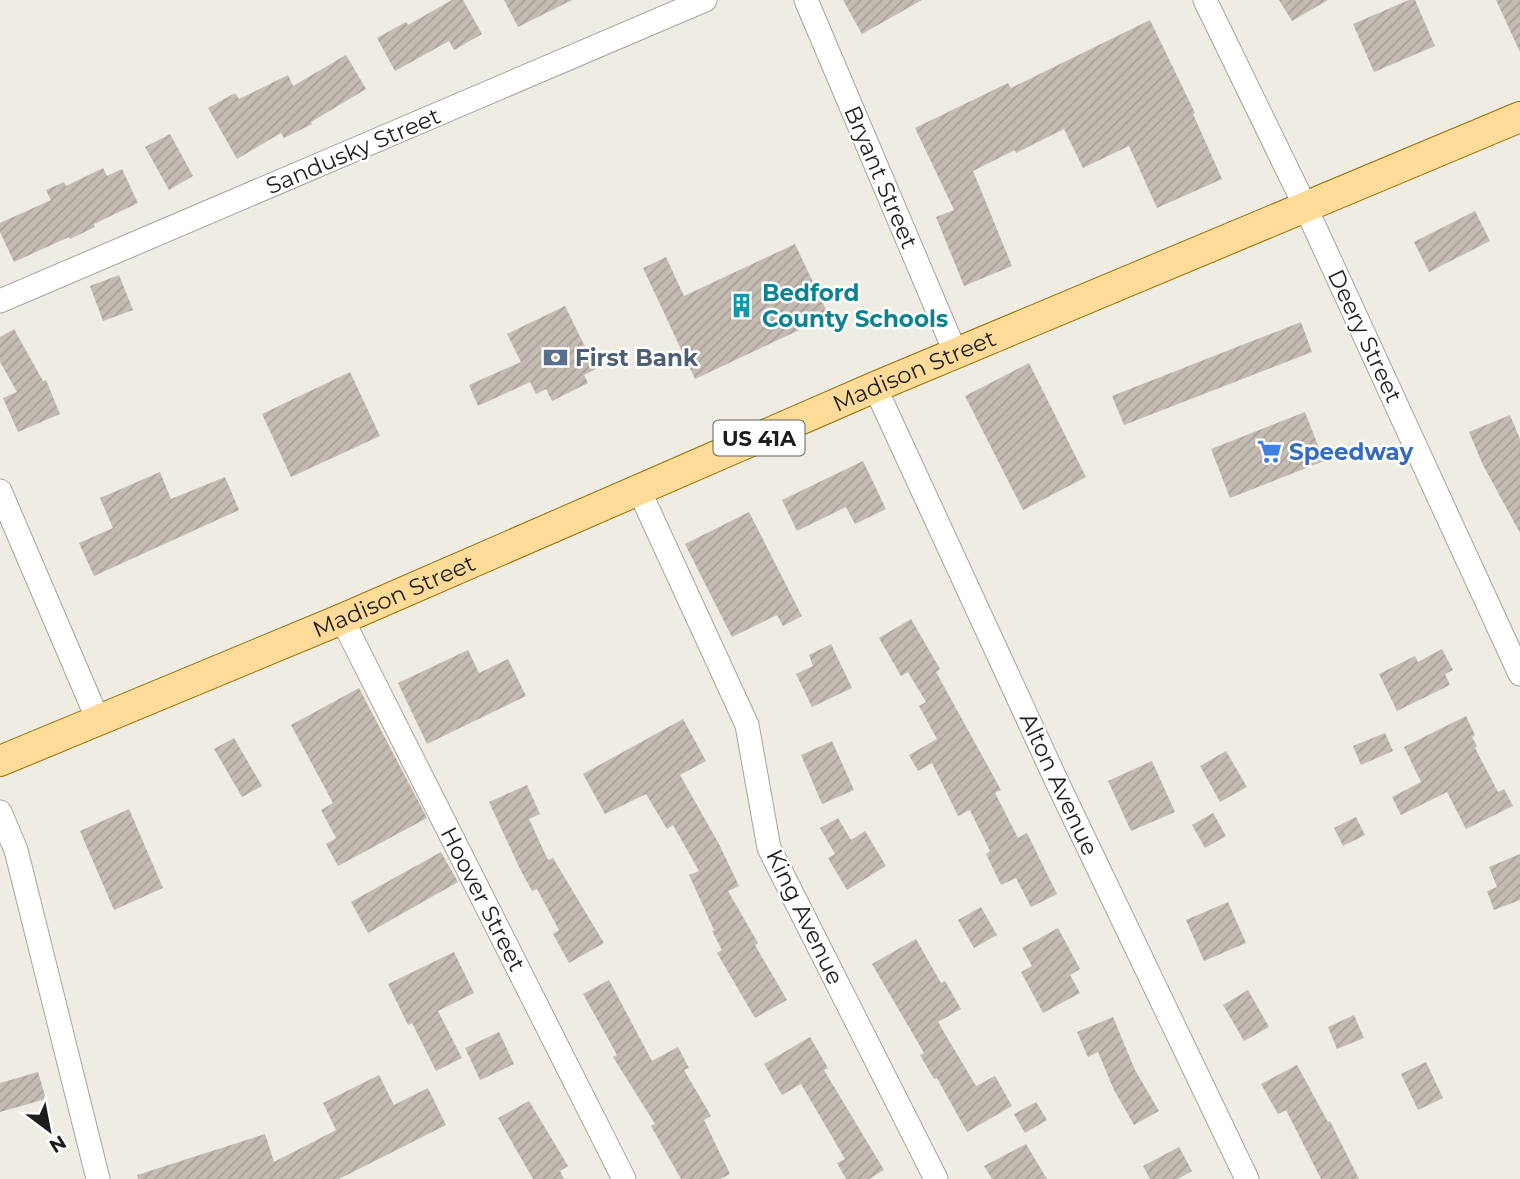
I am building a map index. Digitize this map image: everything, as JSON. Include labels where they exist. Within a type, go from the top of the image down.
[{"type":"main road","name":"Madison Street","points":[[0,761],[342,620],[875,387],[1520,117]]},
{"type":"street","name":"Sandusky Street","points":[[0,301],[705,0]]},
{"type":"street","name":"Bryant Street","points":[[806,0],[956,354]]},
{"type":"street","name":"Deery Street","points":[[1205,0],[1305,206],[1520,674]]},
{"type":"street","name":"Alton Avenue","points":[[875,387],[1051,770],[1247,1179]]},
{"type":"street","name":"King Avenue","points":[[639,490],[747,725],[769,848],[936,1179]]},
{"type":"street","points":[[0,491],[98,720]]},
{"type":"street","name":"Hoover Street","points":[[342,620],[624,1179]]},
{"type":"street","points":[[0,813],[16,850],[98,1179]]},
{"type":"building","points":[[452,0],[463,0],[482,34],[454,50],[449,41],[395,71],[377,38],[406,22],[408,25]]},
{"type":"building","points":[[504,0],[572,0],[518,27]]},
{"type":"building","points":[[843,0],[922,0],[862,34]]},
{"type":"building","points":[[1279,0],[1328,0],[1292,21]]},
{"type":"building","points":[[1409,0],[1415,0],[1435,46],[1374,72],[1353,24]]},
{"type":"building","points":[[1496,0],[1520,0],[1520,52]]},
{"type":"building","points":[[1150,20],[1195,113],[1193,114],[1222,179],[1157,208],[1129,146],[1083,168],[1064,129],[973,171],[1012,266],[964,286],[936,217],[954,210],[915,128],[1008,83],[1011,88]]},
{"type":"building","points":[[346,55],[366,89],[311,122],[312,124],[284,138],[281,133],[237,159],[208,108],[235,93],[239,99],[288,75],[293,86]]},
{"type":"building","points":[[170,134],[193,176],[169,190],[145,147]]},
{"type":"building","points":[[103,168],[107,176],[122,169],[138,203],[70,239],[69,237],[14,262],[0,232],[0,223],[51,200],[46,190],[64,182],[66,186]]},
{"type":"building","points":[[1475,211],[1490,241],[1429,272],[1414,242]]},
{"type":"building","name":"Bedford County Schools","points":[[795,244],[829,316],[695,379],[643,268],[666,257],[684,296]]},
{"type":"building","points":[[119,275],[133,310],[103,321],[90,286]]},
{"type":"building","points":[[565,306],[596,369],[584,375],[588,383],[552,401],[546,389],[536,394],[530,382],[478,406],[469,385],[521,362],[507,334]]},
{"type":"building","points":[[1301,322],[1312,352],[1124,425],[1112,396]]},
{"type":"building","points":[[14,329],[43,381],[46,380],[60,414],[18,432],[3,398],[17,392],[0,362],[0,337]]},
{"type":"building","points":[[1029,363],[1086,477],[1023,510],[965,396]]},
{"type":"building","points":[[350,372],[380,436],[291,477],[262,414]]},
{"type":"building","points":[[1305,412],[1324,461],[1230,498],[1211,449]]},
{"type":"building","points":[[1510,415],[1520,439],[1520,533],[1483,465],[1469,432]]},
{"type":"building","points":[[863,461],[886,509],[855,524],[846,507],[797,531],[782,500]]},
{"type":"building","points":[[160,472],[171,499],[225,477],[239,510],[94,576],[79,543],[113,528],[100,498]]},
{"type":"building","points":[[749,512],[802,616],[783,626],[777,615],[732,637],[685,544]]},
{"type":"building","points":[[911,619],[940,669],[936,672],[1001,790],[995,793],[1018,838],[1027,833],[1057,894],[1031,907],[1016,878],[1001,885],[986,854],[990,851],[970,810],[958,816],[932,763],[918,771],[909,755],[937,739],[919,706],[926,702],[908,672],[901,676],[879,638]]},
{"type":"building","points":[[831,644],[852,688],[812,707],[796,674],[813,666],[809,655]]},
{"type":"building","points":[[1442,649],[1453,670],[1445,674],[1450,685],[1397,711],[1379,674],[1415,656],[1418,662]]},
{"type":"building","points":[[468,650],[479,673],[508,659],[526,696],[427,744],[398,683]]},
{"type":"building","points":[[359,688],[427,818],[338,866],[326,844],[336,838],[321,810],[333,803],[291,725]]},
{"type":"building","points":[[1466,716],[1475,735],[1472,737],[1477,746],[1475,748],[1498,792],[1504,789],[1513,806],[1466,829],[1447,792],[1401,815],[1392,797],[1421,782],[1404,747]]},
{"type":"building","points":[[683,719],[706,761],[680,775],[739,886],[728,891],[787,1000],[755,1018],[717,953],[722,950],[689,875],[699,871],[673,825],[667,829],[646,794],[605,814],[583,774]]},
{"type":"building","points":[[1385,733],[1393,751],[1361,765],[1353,746]]},
{"type":"building","points":[[234,738],[262,786],[242,797],[214,749]]},
{"type":"building","points":[[832,741],[854,790],[822,804],[801,755]]},
{"type":"building","points":[[1226,751],[1247,787],[1220,802],[1200,766]]},
{"type":"building","points":[[1152,761],[1175,812],[1131,831],[1108,781]]},
{"type":"building","points":[[527,785],[540,814],[529,819],[548,860],[553,858],[604,943],[569,963],[553,934],[559,930],[537,889],[532,891],[489,802]]},
{"type":"building","points":[[129,809],[163,888],[114,910],[80,831]]},
{"type":"building","points":[[1213,813],[1226,836],[1205,848],[1192,825]]},
{"type":"building","points":[[1356,817],[1365,835],[1343,846],[1334,828]]},
{"type":"building","points":[[838,818],[851,840],[865,831],[886,866],[847,890],[828,858],[835,854],[820,828]]},
{"type":"building","points":[[441,852],[458,882],[368,933],[351,902]]},
{"type":"building","points":[[1520,854],[1520,900],[1494,910],[1487,891],[1497,887],[1489,867]]},
{"type":"building","points":[[1228,902],[1246,943],[1204,961],[1186,920]]},
{"type":"building","points":[[981,907],[997,935],[974,948],[958,920]]},
{"type":"building","points":[[1058,928],[1080,969],[1070,975],[1080,993],[1043,1013],[1021,972],[1032,966],[1022,948]]},
{"type":"building","points":[[916,939],[941,983],[945,981],[961,1009],[938,1022],[976,1086],[995,1076],[1012,1106],[967,1132],[937,1078],[934,1079],[920,1055],[924,1053],[872,964]]},
{"type":"building","points":[[454,952],[474,993],[438,1011],[462,1058],[436,1071],[412,1023],[408,1025],[388,984]]},
{"type":"building","points":[[609,980],[652,1061],[678,1047],[689,1068],[684,1070],[711,1116],[704,1120],[730,1174],[720,1179],[681,1179],[651,1126],[655,1124],[613,1057],[617,1055],[583,994]]},
{"type":"building","points":[[1248,990],[1269,1027],[1244,1041],[1223,1005]]},
{"type":"building","points":[[1354,1015],[1364,1038],[1337,1049],[1328,1027]]},
{"type":"building","points":[[1113,1017],[1135,1070],[1159,1111],[1134,1125],[1114,1090],[1098,1052],[1088,1057],[1077,1032]]},
{"type":"building","points":[[499,1032],[514,1064],[480,1080],[465,1048]]},
{"type":"building","points":[[810,1037],[828,1068],[824,1070],[884,1170],[869,1179],[846,1179],[837,1163],[845,1159],[801,1084],[782,1095],[764,1064]]},
{"type":"building","points":[[1426,1062],[1443,1098],[1418,1110],[1401,1074]]},
{"type":"building","points":[[1297,1065],[1328,1122],[1330,1121],[1359,1179],[1321,1179],[1286,1110],[1278,1114],[1261,1084]]},
{"type":"building","points":[[38,1072],[46,1099],[0,1112],[0,1083]]},
{"type":"building","points":[[379,1075],[394,1105],[428,1088],[446,1125],[339,1179],[138,1179],[137,1175],[265,1134],[274,1162],[336,1130],[323,1103]]},
{"type":"building","points":[[529,1101],[568,1166],[560,1171],[564,1179],[533,1179],[498,1118]]},
{"type":"building","points":[[1036,1102],[1047,1120],[1025,1133],[1014,1114]]},
{"type":"building","points":[[1026,1144],[1047,1179],[992,1179],[984,1166]]},
{"type":"building","points":[[1179,1147],[1192,1171],[1178,1179],[1150,1179],[1143,1166]]},
{"type":"place","name":"Bedford County Schools","points":[[742,306]]},
{"type":"place","name":"First Bank","points":[[555,358]]},
{"type":"place","name":"Speedway","points":[[1269,452]]}]
